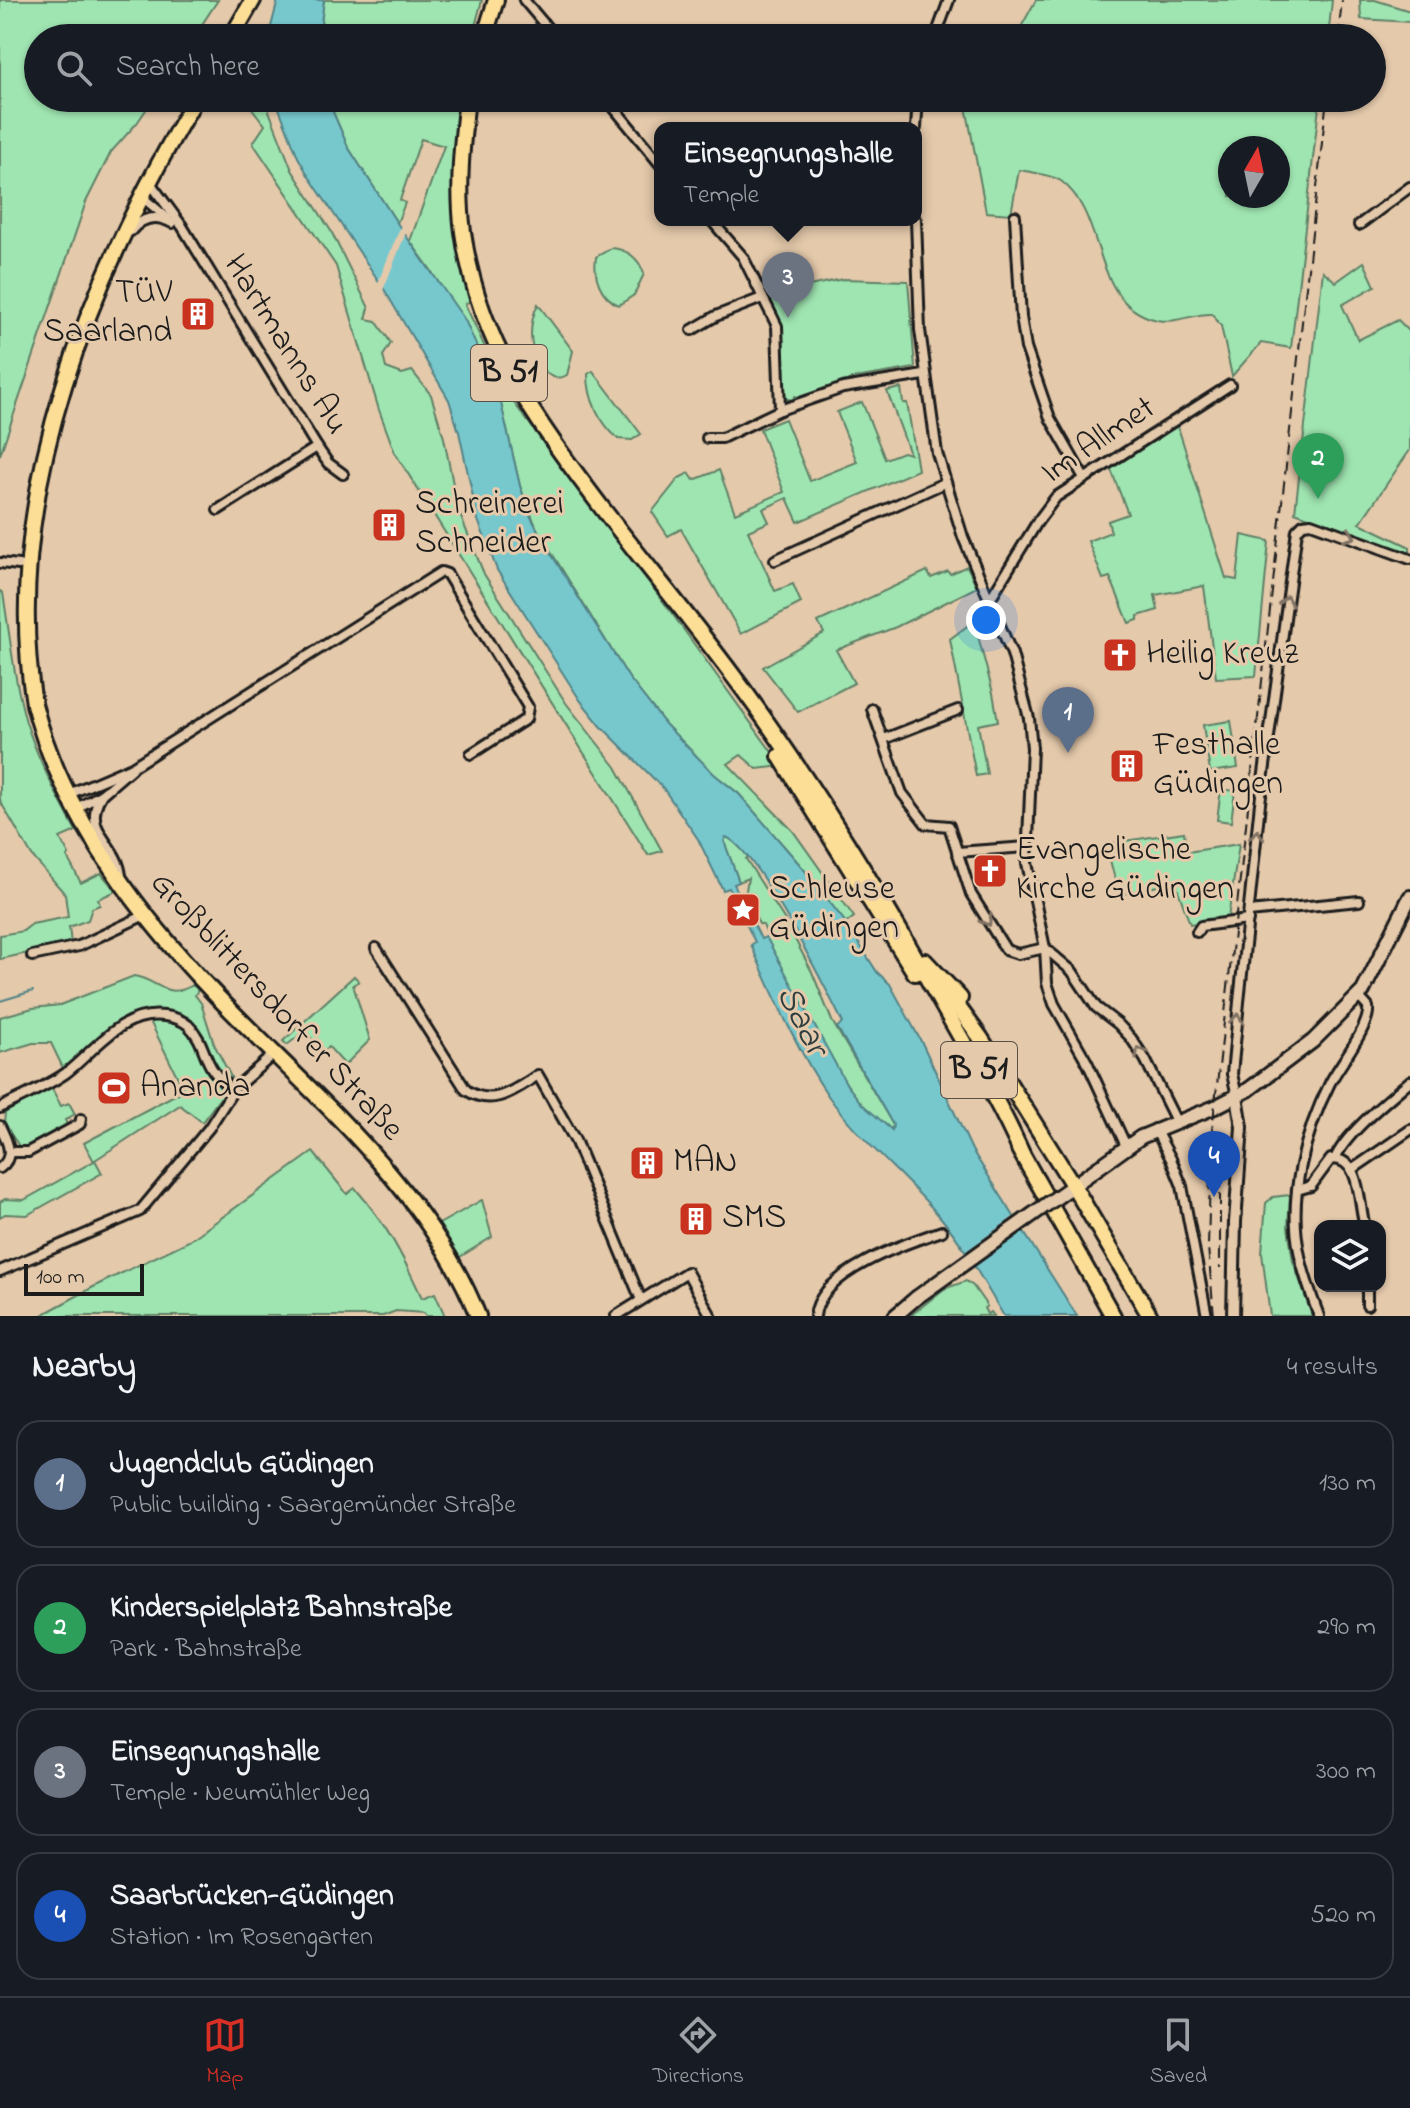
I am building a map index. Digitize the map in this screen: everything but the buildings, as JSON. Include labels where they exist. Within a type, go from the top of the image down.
[{"type":"main road","points":[[239,24],[253,0]]},
{"type":"main road","points":[[480,24],[487,0]]},
{"type":"main road","points":[[488,24],[496,0]]},
{"type":"main road","name":"Großblittersdorfer Straße","points":[[188,112],[148,180],[112,252],[72,345],[46,422],[24,516],[19,565],[19,616],[30,689],[48,750],[69,794],[145,915],[211,990],[368,1150],[412,1202],[441,1244],[478,1316]]},
{"type":"main road","name":"B 51","points":[[466,112],[460,165],[462,230],[470,272],[491,337],[516,386],[549,436],[674,601],[705,637],[798,766],[908,940],[1008,1122],[1022,1154]]},
{"type":"main road","name":"B 51","points":[[674,601],[679,613],[787,767],[910,964],[1113,1316]]},
{"type":"main road","points":[[895,1316],[1126,1146],[1155,1129],[1237,1096],[1313,1041],[1359,997],[1407,903]]},
{"type":"main road","points":[[908,940],[933,972],[957,993],[980,1037]]},
{"type":"main road","points":[[910,964],[928,985],[956,1004],[980,1037],[1073,1185],[1150,1316]]},
{"type":"main road","points":[[1089,1274],[1103,1285],[1120,1316]]},
{"type":"street","points":[[524,0],[544,24]]},
{"type":"street","points":[[940,24],[949,0]]},
{"type":"street","points":[[617,112],[654,157]]},
{"type":"street","name":"Hartmanns Au","points":[[148,180],[174,214],[317,447],[328,463],[343,474]]},
{"type":"street","points":[[1359,225],[1410,187]]},
{"type":"street","name":"Hartmanns Au","points":[[140,195],[188,238]]},
{"type":"street","points":[[1015,216],[1021,317],[1026,348],[1050,418],[1084,478]]},
{"type":"street","points":[[112,252],[143,219],[162,218],[172,223]]},
{"type":"street","points":[[716,226],[743,257],[778,331],[780,410]]},
{"type":"street","points":[[916,226],[924,375],[944,483],[1012,654],[1029,718],[1032,748],[1027,847],[1030,880],[1045,948],[1046,972],[1052,998],[1087,1062],[1126,1146]]},
{"type":"street","points":[[692,330],[716,316],[762,298]]},
{"type":"street","points":[[707,438],[722,438],[780,410],[843,388],[924,375]]},
{"type":"street","name":"Im Allmet","points":[[990,599],[1050,503],[1230,385]]},
{"type":"street","points":[[218,510],[317,447]]},
{"type":"street","points":[[775,560],[944,483]]},
{"type":"street","points":[[1233,1316],[1235,1222],[1242,1127],[1232,1074],[1260,803],[1297,530],[1303,524],[1311,523],[1410,559]]},
{"type":"street","points":[[0,563],[19,565]]},
{"type":"street","points":[[69,794],[132,767],[441,572],[447,574],[528,707],[526,719],[471,754]]},
{"type":"street","points":[[872,709],[903,796],[926,824],[949,826],[971,894],[1006,950],[1018,954],[1045,948]]},
{"type":"street","points":[[884,739],[958,710]]},
{"type":"street","points":[[77,808],[102,794],[132,767]]},
{"type":"street","points":[[102,794],[95,810],[95,826],[120,864],[121,881]]},
{"type":"street","points":[[957,852],[1027,847]]},
{"type":"street","points":[[1197,932],[1201,926],[1249,916],[1359,901]]},
{"type":"street","points":[[32,956],[79,946],[145,915]]},
{"type":"street","points":[[376,948],[466,1090],[480,1097],[494,1098],[509,1093],[538,1075],[575,1140],[641,1300]]},
{"type":"street","points":[[1045,948],[1072,971],[1096,1007],[1131,1038],[1176,1121]]},
{"type":"street","points":[[1319,1316],[1299,1251],[1297,1190],[1321,1102],[1368,1017],[1366,1004],[1359,997]]},
{"type":"street","points":[[0,1108],[68,1071],[118,1028],[147,1016],[170,1017],[185,1023],[195,1036],[211,1071],[234,1089]]},
{"type":"street","points":[[0,1271],[140,1211],[221,1113],[234,1089],[274,1054]]},
{"type":"street","points":[[1297,1190],[1308,1189],[1365,1122],[1410,1081]]},
{"type":"street","points":[[9,1152],[28,1152],[80,1124],[81,1119]]},
{"type":"street","points":[[0,1126],[9,1152],[6,1163],[0,1168]]},
{"type":"street","points":[[1155,1129],[1182,1186],[1207,1316]]},
{"type":"street","points":[[1353,1169],[1410,1130]]},
{"type":"street","points":[[1335,1159],[1353,1169],[1364,1220]]},
{"type":"street","points":[[815,1316],[823,1293],[845,1276],[886,1252],[942,1231]]},
{"type":"street","points":[[616,1316],[687,1272],[711,1316]]},
{"type":"street","points":[[1367,1292],[1367,1305]]},
{"type":"green space","points":[[0,0],[218,0],[202,24],[24,24],[24,112],[144,112],[111,152],[86,202],[0,455]]},
{"type":"green space","points":[[324,0],[482,0],[476,24],[321,24]]},
{"type":"green space","points":[[1036,0],[1332,0],[1329,24],[1023,24]]},
{"type":"green space","points":[[1360,0],[1375,0],[1410,11],[1410,22],[1361,19]]},
{"type":"green space","points":[[255,112],[269,112],[292,170],[331,231],[369,308],[366,319],[376,321],[391,343],[383,356],[386,368],[402,374],[412,371],[431,395],[444,438],[458,510],[484,574],[566,703],[616,767],[662,851],[648,855],[395,453],[336,266],[253,143],[265,125]]},
{"type":"green space","points":[[333,112],[459,112],[454,175],[460,250],[470,301],[465,304],[508,398],[668,608],[782,766],[757,769],[741,755],[728,764],[793,831],[854,917],[846,923],[739,794],[714,774],[666,725],[629,678],[537,529],[520,486],[500,399],[431,270],[410,241],[444,146],[421,139],[400,200],[405,203],[397,223],[348,147]]},
{"type":"green space","points":[[967,112],[1318,112],[1291,348],[1261,343],[1232,376],[1221,326],[1212,314],[1157,320],[1136,311],[1120,297],[1086,215],[1076,196],[1061,181],[1019,170],[1011,214],[986,212]]},
{"type":"green space","points":[[612,248],[632,256],[644,274],[634,295],[619,305],[607,297],[599,285],[596,271],[596,257]]},
{"type":"green space","points":[[1364,262],[1375,286],[1342,305],[1358,340],[1398,320],[1410,332],[1410,450],[1360,523],[1410,547],[1410,554],[1295,512],[1323,271],[1336,282]]},
{"type":"green space","points":[[843,279],[908,281],[915,368],[855,378],[801,397],[795,396],[793,400],[787,399],[782,390],[781,328],[765,295]]},
{"type":"green space","points":[[538,304],[573,351],[567,375],[559,378],[546,373],[534,351],[531,327]]},
{"type":"green space","points":[[593,371],[641,434],[632,440],[618,439],[600,418],[592,402],[589,384],[588,374]]},
{"type":"green space","points":[[901,388],[903,403],[907,403],[918,470],[798,522],[787,498],[763,509],[769,522],[748,531],[775,591],[793,584],[801,603],[741,634],[681,529],[668,536],[652,512],[679,478],[689,473],[694,480],[719,470],[735,513],[784,492],[760,429],[785,419],[810,481],[857,462],[837,412],[862,402],[885,459],[903,452],[910,454],[887,391]]},
{"type":"green space","points":[[1177,424],[1226,578],[1237,580],[1242,535],[1269,541],[1256,676],[1216,678],[1204,586],[1155,595],[1158,610],[1138,616],[1138,620],[1129,623],[1110,577],[1103,579],[1088,541],[1111,532],[1108,521],[1128,514],[1110,467]]},
{"type":"green space","points":[[967,566],[977,587],[896,627],[836,650],[854,683],[798,712],[763,667],[824,633],[818,622],[927,571],[931,578]]},
{"type":"green space","points":[[0,591],[3,593],[15,674],[26,722],[42,764],[76,831],[60,838],[69,855],[67,857],[81,883],[101,873],[116,891],[98,899],[100,905],[92,908],[88,920],[69,927],[71,944],[0,959],[0,935],[23,931],[32,924],[68,917],[65,894],[32,856],[0,801]]},
{"type":"green space","points":[[974,621],[998,721],[978,725],[987,774],[976,776],[950,639]]},
{"type":"green space","points":[[1231,721],[1238,768],[1210,772],[1203,725]]},
{"type":"green space","points":[[1221,789],[1235,791],[1231,822],[1217,820]]},
{"type":"green space","points":[[1184,832],[1187,852],[1239,844],[1228,918],[1190,924],[1175,882],[1119,895],[1106,844]]},
{"type":"green space","points":[[726,837],[749,856],[746,859],[786,922],[812,972],[832,1021],[893,1125],[892,1130],[874,1117],[856,1096],[821,1043],[766,937],[763,925],[759,924],[745,897],[748,878],[739,882],[724,841]]},
{"type":"green space","points":[[134,976],[168,990],[193,985],[198,990],[195,995],[232,1079],[219,1072],[212,1078],[226,1095],[225,1100],[220,1098],[202,1122],[180,1105],[95,1160],[102,1173],[27,1215],[5,1214],[0,1217],[0,1202],[5,1199],[24,1200],[94,1161],[84,1143],[184,1090],[145,1011],[107,1029],[63,1068],[51,1043],[33,1043],[0,1053],[0,1017],[60,1005]]},
{"type":"green space","points":[[354,976],[359,981],[353,985],[370,1040],[345,1065],[329,1047],[323,1051],[305,1031],[287,1045],[283,1041]]},
{"type":"green space","points":[[51,1087],[61,1106],[69,1103],[75,1114],[65,1120],[67,1125],[27,1146],[19,1146],[4,1124],[5,1113]]},
{"type":"green space","points":[[313,1152],[347,1194],[355,1188],[393,1240],[422,1298],[435,1293],[445,1316],[396,1311],[383,1316],[40,1316],[189,1241]]},
{"type":"green space","points":[[1290,1195],[1288,1227],[1293,1261],[1312,1316],[1270,1316],[1262,1253],[1266,1203],[1273,1197]]},
{"type":"green space","points":[[482,1200],[492,1237],[460,1257],[439,1224]]},
{"type":"green space","points":[[966,1281],[987,1306],[984,1308],[987,1314],[991,1312],[994,1316],[910,1316],[944,1289]]},
{"type":"water","points":[[278,0],[324,0],[321,24],[272,24]]},
{"type":"water","name":"Saar","points":[[280,112],[333,112],[348,147],[465,320],[500,399],[520,486],[545,544],[629,678],[666,725],[714,774],[739,794],[801,866],[846,923],[877,972],[890,984],[923,1045],[972,1150],[1077,1316],[1004,1316],[950,1229],[855,1129],[829,1097],[787,1022],[751,945],[755,942],[729,888],[723,890],[698,839],[663,788],[601,726],[580,700],[497,570],[478,520],[449,400],[384,289],[308,175]],"holes":[[[726,837],[755,866],[806,952],[843,1023],[837,1027],[893,1125],[892,1130],[862,1104],[847,1085],[766,937],[761,939],[734,884],[739,882],[724,841]]]},
{"type":"pier","points":[[402,223],[407,230],[382,293],[377,285]]},
{"type":"pier","points":[[1019,1213],[1028,1227],[970,1269],[961,1255]]},
{"type":"waterway","points":[[0,1001],[33,991]]},
{"type":"railway","points":[[1339,24],[1342,0]]},
{"type":"railway","points":[[1214,1316],[1208,1247],[1211,1139],[1325,112]]},
{"type":"railway","points":[[1220,1176],[1220,1268]]},
{"type":"place","name":"TÜV Saarland","points":[[198,314]]},
{"type":"place","name":"Einsegnungshalle","points":[[788,318]]},
{"type":"place","name":"Kinderspielplatz Bahnstraße","points":[[1318,499]]},
{"type":"place","name":"Schreinerei Schneider","points":[[389,525]]},
{"type":"place","name":"Heilig Kreuz","points":[[1120,655]]},
{"type":"place","name":"Jugendclub Güdingen","points":[[1068,753]]},
{"type":"place","name":"Festhalle Güdingen","points":[[1127,766]]},
{"type":"place","name":"Evangelische Kirche Güdingen","points":[[990,871]]},
{"type":"place","name":"Schleuse Güdingen","points":[[743,910]]},
{"type":"place","name":"Ananda","points":[[114,1088]]},
{"type":"place","name":"MAN","points":[[647,1163]]},
{"type":"place","name":"Saarbrücken-Güdingen","points":[[1214,1197]]},
{"type":"place","name":"SMS","points":[[696,1219]]}]
